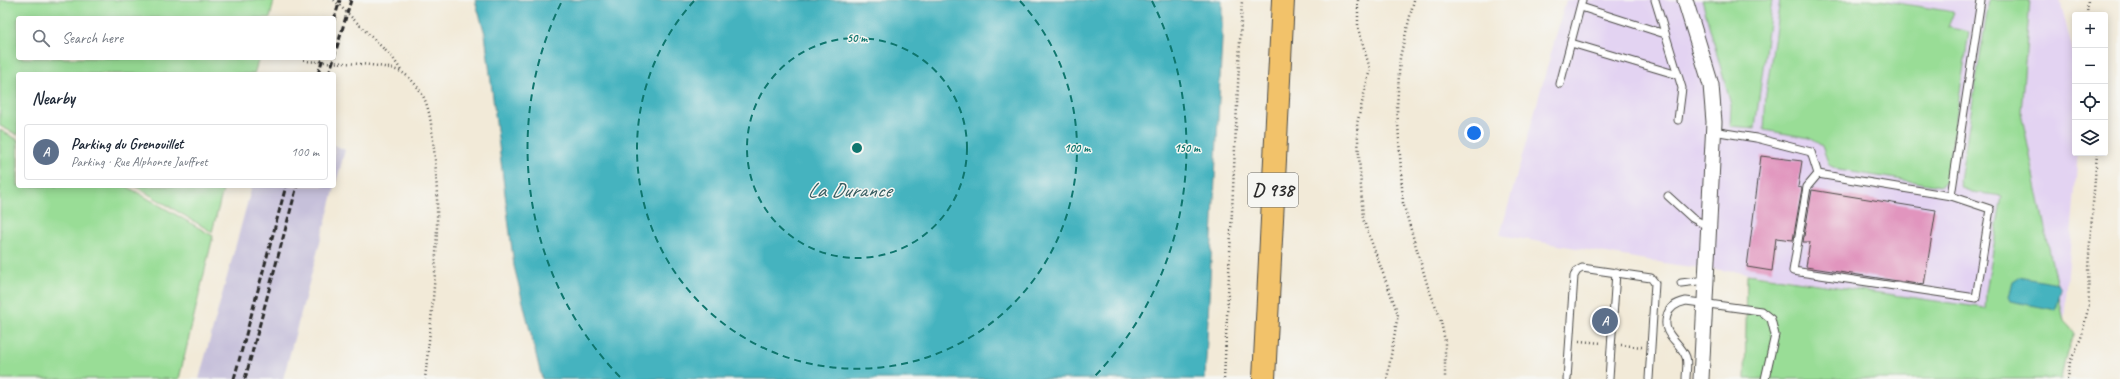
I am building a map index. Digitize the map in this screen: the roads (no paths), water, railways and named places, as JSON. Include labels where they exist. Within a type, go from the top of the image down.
[{"type":"main road","name":"D 938","points":[[1264,379],[1283,0]]},
{"type":"street","points":[[1685,0],[1712,86],[1713,131],[1701,379]]},
{"type":"lane","points":[[1655,0],[1682,88],[1678,120]]},
{"type":"lane","points":[[1951,196],[1981,0]]},
{"type":"lane","points":[[1560,84],[1582,3],[1665,34]]},
{"type":"lane","points":[[1571,43],[1678,75]]},
{"type":"lane","points":[[1713,131],[1756,138],[1811,152],[1818,174]]},
{"type":"lane","points":[[1818,174],[1951,196],[1990,209],[1976,298],[1793,271],[1807,187],[1818,174]]},
{"type":"lane","points":[[1668,196],[1692,218],[1709,227]]},
{"type":"lane","points":[[1567,379],[1574,276],[1577,271],[1582,268],[1616,272],[1651,278],[1654,280],[1649,379]]},
{"type":"lane","points":[[1609,379],[1616,272]]},
{"type":"lane","points":[[1681,283],[1706,280]]},
{"type":"lane","points":[[1686,379],[1686,358],[1666,331],[1665,324],[1667,314],[1678,303],[1686,301],[1762,311],[1771,319],[1775,335],[1765,379]]},
{"type":"lane","points":[[1653,313],[1667,314]]},
{"type":"water","name":"La Durance","points":[[475,0],[1222,0],[1222,39],[1205,379],[542,379],[514,266],[485,34]]},
{"type":"water","points":[[2019,277],[2058,284],[2061,289],[2056,310],[2011,301],[2009,297],[2013,281]]},
{"type":"railway","points":[[335,16],[340,0]]},
{"type":"railway","points":[[336,50],[351,0]]},
{"type":"railway","points":[[319,72],[322,60]]},
{"type":"railway","points":[[330,72],[333,60]]},
{"type":"railway","points":[[234,379],[285,188]]},
{"type":"railway","points":[[245,379],[296,188]]},
{"type":"place","name":"Parking du Grenouillet","points":[[1605,321]]}]
